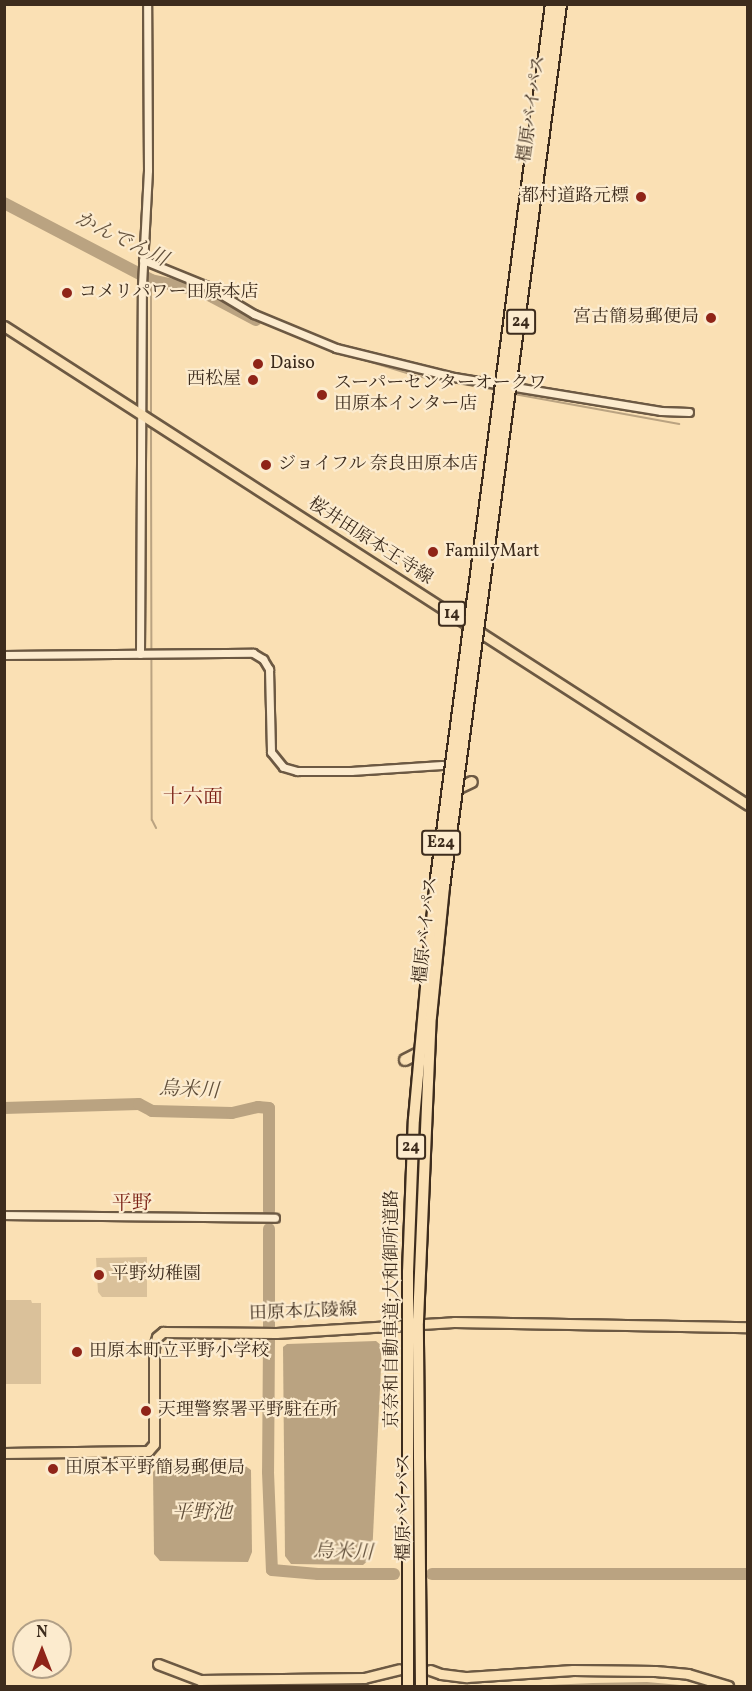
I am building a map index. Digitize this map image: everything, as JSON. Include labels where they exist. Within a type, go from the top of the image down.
[{"type":"highway","name":"橿原バイパス","points":[[405,1679],[407,1219],[417,1054],[449,734],[467,623],[550,4]]},
{"type":"highway","name":"京奈和自動車道;大和御所道路","points":[[405,1679],[408,1250],[415,1108],[435,886],[550,4]]},
{"type":"highway","name":"橿原バイパス","points":[[422,1686],[426,1672],[421,1323],[434,1028],[459,788],[562,4]]},
{"type":"highway","name":"京奈和自動車道;大和御所道路","points":[[422,1686],[418,1321],[432,1017],[444,887],[562,4]]},
{"type":"highway","points":[[459,788],[472,782]]},
{"type":"highway","points":[[405,1060],[417,1054]]},
{"type":"main road","name":"桜井田原本王寺線","points":[[4,326],[747,805]]},
{"type":"main road","name":"田原本広陵線","points":[[4,1453],[148,1451],[154,1444],[154,1347],[157,1337],[163,1332],[276,1333],[421,1323],[747,1327]]},
{"type":"main road","points":[[158,1664],[201,1680],[405,1679]]},
{"type":"main road","points":[[426,1672],[467,1677],[573,1670],[655,1671],[688,1674],[728,1686]]},
{"type":"street","points":[[143,654],[142,269],[148,170],[147,4]]},
{"type":"street","points":[[143,260],[207,286],[254,314],[336,348],[416,369],[661,411],[689,412]]},
{"type":"street","points":[[4,655],[247,652],[263,659],[271,675],[271,752],[278,763],[290,770],[351,771],[442,765]]},
{"type":"street","points":[[4,1215],[275,1218]]},
{"type":"shaded area","points":[[147,1257],[147,1297],[102,1297],[98,1292],[96,1258]]},
{"type":"shaded area","points":[[5,1300],[31,1300],[32,1303],[41,1303],[41,1384],[5,1384]]},
{"type":"water","points":[[376,1341],[382,1346],[372,1557],[363,1565],[291,1564],[285,1556],[283,1347],[287,1344]]},
{"type":"water","name":"平野池","points":[[244,1465],[251,1470],[252,1552],[248,1562],[160,1561],[154,1554],[153,1472],[159,1466]]},
{"type":"water","points":[[647,1682],[691,1686],[526,1686],[593,1683]]},
{"type":"waterway","name":"かんでん川","points":[[4,203],[151,280],[201,291],[256,320]]},
{"type":"waterway","points":[[151,280],[151,418]]},
{"type":"waterway","points":[[256,320],[311,341]]},
{"type":"waterway","points":[[345,354],[416,376],[497,390]]},
{"type":"waterway","points":[[514,394],[679,424]]},
{"type":"waterway","points":[[151,423],[152,820],[156,828]]},
{"type":"waterway","name":"烏米川","points":[[4,1108],[139,1104],[152,1111],[232,1113],[258,1107],[269,1108],[269,1211]]},
{"type":"waterway","name":"烏米川","points":[[269,1229],[269,1327]]},
{"type":"waterway","name":"烏米川","points":[[269,1337],[268,1472],[272,1570],[318,1574],[394,1574]]},
{"type":"waterway","name":"烏米川","points":[[432,1574],[748,1574]]},
{"type":"place","name":"都村道路元標","points":[[641,197]]},
{"type":"place","name":"コメリパワー田原本店","points":[[67,293]]},
{"type":"place","name":"宮古簡易郵便局","points":[[711,318]]},
{"type":"place","name":"Daiso","points":[[258,364]]},
{"type":"place","name":"西松屋","points":[[253,380]]},
{"type":"place","name":"スーパーセンターオークワ 田原本インター店","points":[[322,395]]},
{"type":"place","name":"ジョイフル 奈良田原本店","points":[[266,465]]},
{"type":"place","name":"FamilyMart","points":[[433,552]]},
{"type":"place","name":"平野幼稚園","points":[[99,1275]]},
{"type":"place","name":"田原本町立平野小学校","points":[[77,1352]]},
{"type":"place","name":"天理警察署平野駐在所","points":[[146,1411]]},
{"type":"place","name":"田原本平野簡易郵便局","points":[[53,1469]]},
{"type":"district","name":"十六面","points":[[193,798]]},
{"type":"district","name":"平野","points":[[132,1204]]}]
